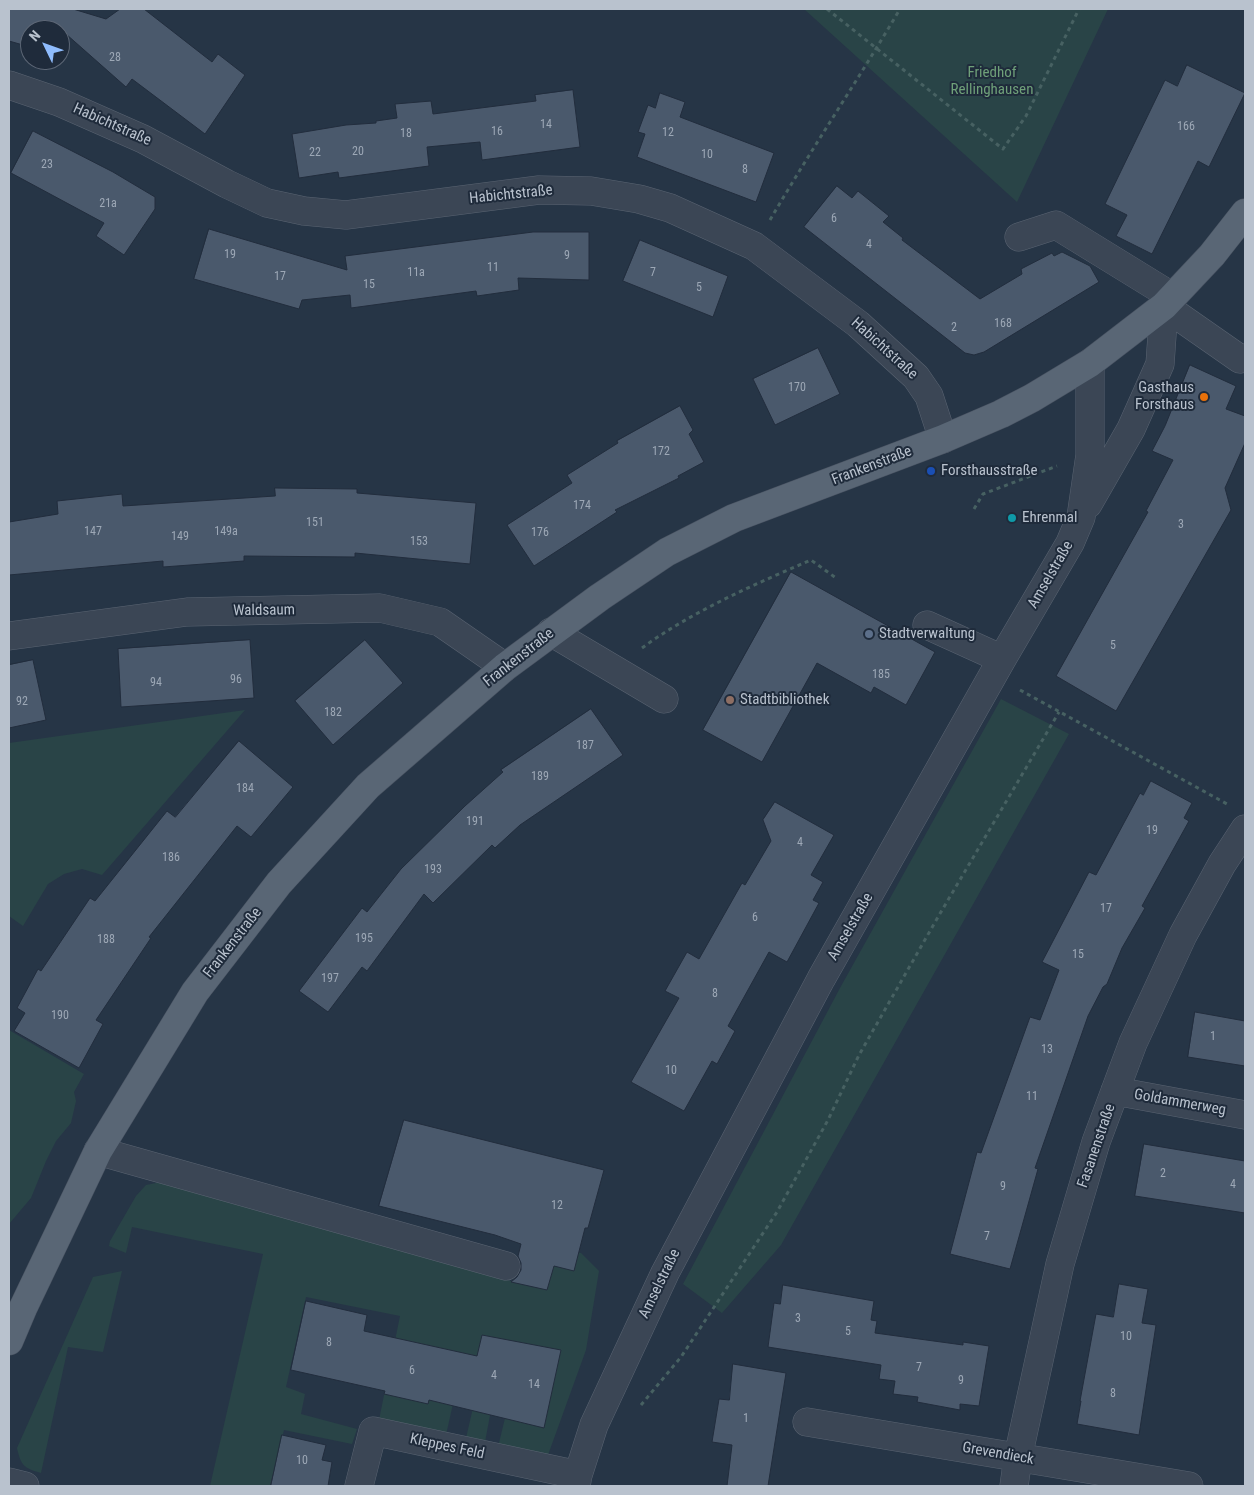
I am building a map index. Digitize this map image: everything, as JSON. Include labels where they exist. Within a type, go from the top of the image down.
[{"type":"main road","name":"Frankenstraße","points":[[9,1341],[98,1151],[195,992],[279,883],[368,786],[505,667],[551,632],[667,552],[734,518],[943,439],[1024,402],[1090,363],[1168,301],[1212,255],[1245,213]]},
{"type":"street","name":"Habichtstraße","points":[[9,85],[59,102],[143,138],[227,184],[267,202],[304,211],[346,216],[539,190],[590,190],[639,199],[670,208],[754,246],[858,324],[916,377],[929,396],[943,439]]},
{"type":"street","points":[[1019,237],[1056,225],[1168,301],[1240,359],[1245,358]]},
{"type":"street","points":[[1081,517],[1131,429],[1160,364],[1168,301]]},
{"type":"street","name":"Amselstraße","points":[[577,1480],[594,1425],[665,1273],[822,978],[1070,543],[1081,517],[1090,455],[1090,363]]},
{"type":"street","name":"Waldsaum","points":[[9,636],[187,612],[380,608],[440,622],[505,667]]},
{"type":"street","points":[[927,625],[998,667]]},
{"type":"street","points":[[551,632],[664,698]]},
{"type":"street","name":"Fasanenstraße","points":[[1014,1486],[1018,1457],[1060,1264],[1096,1142],[1133,1044],[1183,935],[1222,864],[1245,829]]},
{"type":"street","name":"Goldammerweg","points":[[1115,1091],[1245,1115]]},
{"type":"street","points":[[98,1151],[506,1266]]},
{"type":"street","name":"Grevendieck","points":[[807,1422],[1190,1486]]},
{"type":"street","name":"Kleppes Feld","points":[[359,1486],[373,1430],[577,1480]]},
{"type":"street","points":[[9,1482],[25,1486]]},
{"type":"path","points":[[827,9],[1003,149],[1026,116],[1079,9]]},
{"type":"path","points":[[754,246],[808,154],[900,9]]},
{"type":"path","points":[[974,509],[983,494],[1090,455]]},
{"type":"path","points":[[614,670],[657,638],[723,600],[811,560],[836,578]]},
{"type":"path","points":[[998,667],[1059,712],[1228,804]]},
{"type":"path","points":[[638,1408],[680,1357],[777,1212],[828,1120],[859,1055],[1059,712]]},
{"type":"green space","name":"Friedhof Rellinghausen","points":[[804,9],[1108,9],[1017,202]]},
{"type":"green space","points":[[1001,699],[1069,734],[781,1245],[722,1313],[683,1284],[840,988]]},
{"type":"green space","points":[[245,710],[102,875],[82,869],[64,874],[48,884],[23,926],[9,916],[9,743]]},
{"type":"green space","points":[[9,1030],[84,1074],[74,1092],[76,1101],[71,1123],[56,1141],[31,1198],[9,1224]]},
{"type":"green space","points":[[161,1182],[532,1287],[556,1248],[581,1253],[599,1271],[586,1350],[548,1455],[498,1447],[506,1414],[491,1410],[485,1442],[466,1438],[475,1399],[459,1377],[446,1435],[379,1420],[400,1316],[306,1297],[286,1387],[305,1394],[301,1414],[357,1429],[352,1444],[284,1430],[270,1486],[210,1486],[263,1254],[132,1227],[126,1253],[109,1246],[136,1196],[146,1185]]},
{"type":"green space","points":[[122,1271],[103,1352],[68,1347],[41,1473],[31,1470],[22,1463],[17,1448],[93,1277]]},
{"type":"building","points":[[9,9],[73,9],[106,19],[120,9],[144,9],[212,62],[218,54],[245,75],[205,134],[132,79],[126,87],[70,38],[70,20],[20,20],[20,44],[9,41]]},
{"type":"building","points":[[1187,65],[1245,93],[1209,167],[1198,161],[1152,254],[1116,236],[1127,215],[1105,204],[1165,80],[1177,86]]},
{"type":"building","points":[[573,90],[580,147],[482,160],[480,142],[427,147],[429,166],[339,178],[338,172],[299,178],[292,134],[346,125],[376,123],[376,121],[397,118],[395,104],[431,101],[433,114],[536,101],[535,95]]},
{"type":"building","points":[[660,93],[685,102],[680,117],[774,153],[756,202],[637,157],[645,134],[638,132],[648,105],[655,108]]},
{"type":"building","points":[[33,131],[113,172],[155,197],[155,209],[124,255],[96,236],[104,223],[11,173]]},
{"type":"building","points":[[837,186],[852,198],[858,191],[889,216],[883,222],[903,238],[902,240],[980,299],[1022,274],[1021,269],[1052,253],[1054,256],[1062,252],[1090,266],[1099,282],[984,352],[974,355],[965,353],[804,227]]},
{"type":"building","points":[[209,229],[347,270],[345,256],[533,232],[589,232],[589,280],[518,278],[519,290],[477,296],[476,291],[351,308],[350,295],[302,300],[299,309],[194,279]]},
{"type":"building","points":[[640,240],[728,276],[713,317],[623,281]]},
{"type":"building","points":[[818,348],[840,394],[775,425],[753,379]]},
{"type":"building","points":[[1190,365],[1236,386],[1226,409],[1245,416],[1245,443],[1225,488],[1231,510],[1116,711],[1056,676],[1148,512],[1146,511],[1173,460],[1152,451],[1165,426]]},
{"type":"building","points":[[680,406],[693,430],[689,434],[704,462],[678,476],[679,478],[615,510],[617,512],[534,566],[507,525],[572,483],[567,475],[618,443],[617,441]]},
{"type":"building","points":[[275,488],[357,489],[357,493],[476,503],[470,564],[355,553],[355,557],[244,556],[244,561],[163,567],[163,561],[9,575],[9,522],[58,514],[57,501],[122,494],[123,506],[275,496]]},
{"type":"building","points":[[791,572],[935,652],[906,705],[874,687],[871,693],[817,663],[762,762],[703,730]]},
{"type":"building","points":[[250,640],[254,698],[121,707],[118,649]]},
{"type":"building","points":[[365,640],[403,683],[333,745],[295,701]]},
{"type":"building","points":[[33,660],[46,720],[9,728],[9,665]]},
{"type":"building","points":[[591,709],[623,755],[520,825],[495,848],[492,845],[433,903],[424,894],[367,971],[362,967],[328,1012],[299,991],[362,908],[367,912],[401,869],[465,806],[503,772],[501,770]]},
{"type":"building","points":[[239,741],[293,787],[251,837],[237,826],[149,937],[151,938],[96,1020],[103,1024],[79,1068],[14,1031],[25,1013],[17,1008],[38,969],[41,971],[90,898],[95,901],[167,811],[175,817]]},
{"type":"building","points":[[1151,781],[1192,803],[1184,818],[1189,821],[1142,906],[1145,908],[1122,948],[1107,984],[1103,987],[1088,1016],[1035,1168],[1038,1169],[1010,1269],[950,1254],[977,1152],[981,1153],[1030,1017],[1040,1020],[1059,970],[1042,962],[1089,872],[1096,875],[1140,793],[1143,795]]},
{"type":"building","points":[[775,802],[834,835],[811,875],[823,882],[813,900],[819,903],[787,962],[769,952],[728,1026],[735,1031],[717,1064],[712,1061],[684,1111],[631,1082],[679,998],[665,991],[687,952],[699,959],[742,883],[745,885],[771,841],[763,820]]},
{"type":"building","points":[[1195,1012],[1245,1021],[1245,1066],[1188,1057]]},
{"type":"building","points":[[404,1120],[604,1170],[588,1228],[585,1228],[574,1271],[554,1266],[547,1290],[511,1282],[521,1270],[518,1256],[521,1244],[495,1235],[379,1206]]},
{"type":"building","points":[[1144,1144],[1245,1161],[1245,1213],[1135,1196]]},
{"type":"building","points":[[1119,1284],[1148,1289],[1142,1323],[1156,1325],[1139,1435],[1077,1424],[1096,1314],[1113,1317]]},
{"type":"building","points":[[783,1285],[874,1301],[871,1320],[877,1321],[875,1333],[963,1345],[963,1342],[989,1346],[979,1406],[960,1404],[960,1410],[917,1402],[918,1397],[893,1394],[895,1381],[879,1379],[881,1365],[768,1347],[774,1303],[780,1304]]},
{"type":"building","points":[[306,1301],[367,1315],[364,1331],[477,1356],[482,1335],[561,1350],[544,1428],[429,1400],[428,1404],[384,1394],[385,1391],[291,1370]]},
{"type":"building","points":[[733,1364],[786,1373],[768,1486],[727,1486],[732,1445],[712,1442],[719,1399],[729,1400]]},
{"type":"building","points":[[282,1435],[326,1445],[322,1460],[332,1462],[328,1486],[271,1486]]},
{"type":"place","name":"Gasthaus Forsthaus","points":[[1204,397]]},
{"type":"place","name":"Forsthausstraße","points":[[931,471]]},
{"type":"place","name":"Ehrenmal","points":[[1012,518]]},
{"type":"place","name":"Stadtverwaltung","points":[[869,634]]},
{"type":"place","name":"Stadtbibliothek","points":[[730,700]]}]
